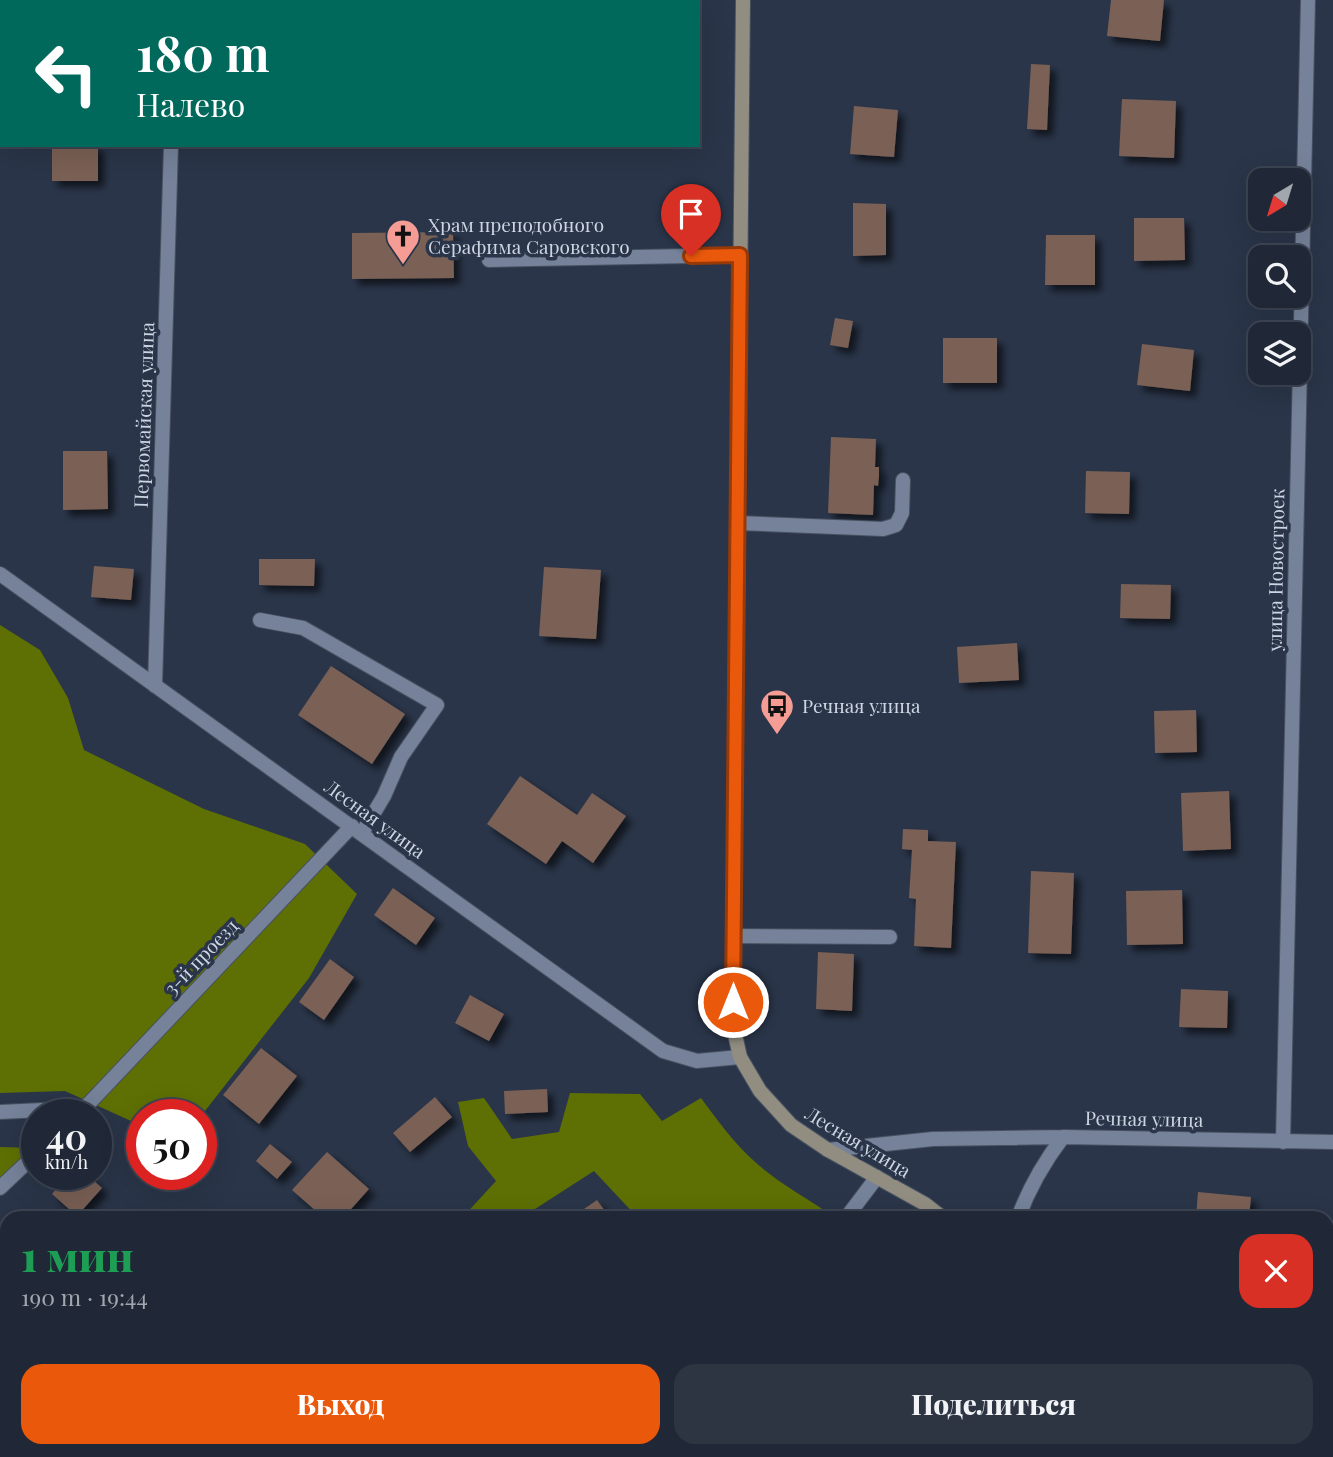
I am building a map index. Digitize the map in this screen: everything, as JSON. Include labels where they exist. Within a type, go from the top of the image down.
[{"type":"main road","name":"Лесная улица","points":[[743,0],[733,1025],[740,1057],[760,1091],[791,1125],[828,1150],[934,1211]]},
{"type":"street","name":"улица Новостроек","points":[[1283,1142],[1308,0]]},
{"type":"street","name":"Первомайская улица","points":[[155,686],[172,147]]},
{"type":"street","points":[[489,260],[740,255]]},
{"type":"street","points":[[737,523],[883,529],[896,525],[902,513],[903,480]]},
{"type":"street","name":"Лесная улица","points":[[0,574],[663,1051],[697,1061],[740,1057]]},
{"type":"street","name":"3-й проезд","points":[[93,1099],[357,830],[384,796],[401,757],[437,705],[303,628],[260,621]]},
{"type":"street","points":[[733,936],[890,937]]},
{"type":"street","points":[[0,1112],[21,1112]]},
{"type":"street","points":[[1021,1211],[1046,1159],[1063,1137]]},
{"type":"street","name":"Речная улица","points":[[828,1150],[933,1139],[1063,1137],[1333,1142]]},
{"type":"street","points":[[0,1188],[21,1168]]},
{"type":"street","points":[[851,1211],[877,1177]]},
{"type":"green space","points":[[0,625],[40,650],[68,698],[84,750],[204,809],[305,844],[357,894],[309,978],[214,1099],[126,1099],[126,1119],[112,1112],[112,1099],[83,1099],[65,1091],[0,1093]]},
{"type":"green space","points":[[570,1093],[640,1094],[662,1121],[701,1098],[754,1161],[780,1182],[825,1211],[631,1211],[594,1171],[532,1211],[468,1211],[496,1181],[468,1146],[458,1102],[484,1098],[512,1139],[559,1132]]},
{"type":"green space","points":[[0,1147],[21,1148],[21,1166],[0,1189]]},
{"type":"building","points":[[1111,0],[1164,0],[1160,41],[1107,36]]},
{"type":"building","points":[[1031,64],[1050,65],[1047,130],[1027,129]]},
{"type":"building","points":[[1122,99],[1176,101],[1174,158],[1119,156]]},
{"type":"building","points":[[854,106],[898,110],[894,157],[850,154]]},
{"type":"building","points":[[52,147],[98,147],[98,181],[52,181]]},
{"type":"building","points":[[853,203],[886,204],[886,255],[853,256]]},
{"type":"building","points":[[1134,218],[1184,218],[1185,260],[1134,261]]},
{"type":"building","name":"Храм преподобного Серафима Саровского","points":[[453,232],[454,278],[352,279],[352,233]]},
{"type":"building","points":[[1046,235],[1095,235],[1095,285],[1045,285]]},
{"type":"building","points":[[835,318],[853,321],[848,348],[830,345]]},
{"type":"building","points":[[943,338],[997,338],[997,383],[943,383]]},
{"type":"building","points":[[1142,344],[1194,350],[1190,391],[1137,385]]},
{"type":"building","points":[[831,437],[876,439],[875,467],[879,467],[879,476],[878,486],[874,485],[873,515],[828,513]]},
{"type":"building","points":[[63,451],[107,451],[108,509],[63,510]]},
{"type":"building","points":[[1086,471],[1130,472],[1129,514],[1085,513]]},
{"type":"building","points":[[259,559],[315,559],[314,586],[259,585]]},
{"type":"building","points":[[94,566],[134,569],[131,600],[91,597]]},
{"type":"building","points":[[544,567],[601,570],[596,639],[539,636]]},
{"type":"building","points":[[1121,584],[1171,585],[1170,619],[1120,618]]},
{"type":"building","points":[[1017,643],[1019,680],[959,683],[957,647]]},
{"type":"building","points":[[331,666],[405,714],[372,764],[298,715]]},
{"type":"building","points":[[1196,710],[1197,752],[1155,753],[1154,711]]},
{"type":"building","points":[[520,776],[577,815],[592,793],[626,816],[593,863],[562,841],[546,864],[487,824]]},
{"type":"building","points":[[1229,791],[1231,849],[1183,851],[1181,793]]},
{"type":"building","points":[[903,829],[928,830],[928,841],[956,842],[951,948],[914,946],[916,899],[909,898],[912,850],[902,849]]},
{"type":"building","points":[[1031,871],[1074,873],[1071,954],[1028,953]]},
{"type":"building","points":[[393,888],[435,918],[416,945],[374,915]]},
{"type":"building","points":[[1182,890],[1183,944],[1127,945],[1126,891]]},
{"type":"building","points":[[818,952],[854,954],[852,1011],[816,1009]]},
{"type":"building","points":[[330,959],[354,977],[324,1020],[299,1002]]},
{"type":"building","points":[[1181,989],[1228,991],[1227,1028],[1179,1027]]},
{"type":"building","points":[[470,995],[504,1014],[489,1041],[455,1023]]},
{"type":"building","points":[[261,1048],[297,1076],[259,1124],[223,1095]]},
{"type":"building","points":[[547,1089],[548,1112],[505,1114],[504,1091]]},
{"type":"building","points":[[435,1097],[452,1117],[410,1152],[393,1133]]},
{"type":"building","points":[[270,1144],[292,1162],[277,1179],[256,1161]]},
{"type":"building","points":[[327,1152],[369,1189],[349,1211],[316,1211],[292,1190]]},
{"type":"building","points":[[55,1190],[100,1190],[81,1211],[71,1211],[52,1194]]},
{"type":"building","points":[[1198,1192],[1251,1197],[1250,1211],[1197,1211]]},
{"type":"building","points":[[597,1200],[605,1211],[581,1211]]},
{"type":"place","name":"Храм преподобного Серафима Саровского","points":[[403,266]]},
{"type":"place","name":"Речная улица","points":[[777,736]]},
{"type":"route","points":[[691,256],[740,255],[733,1002]]}]
